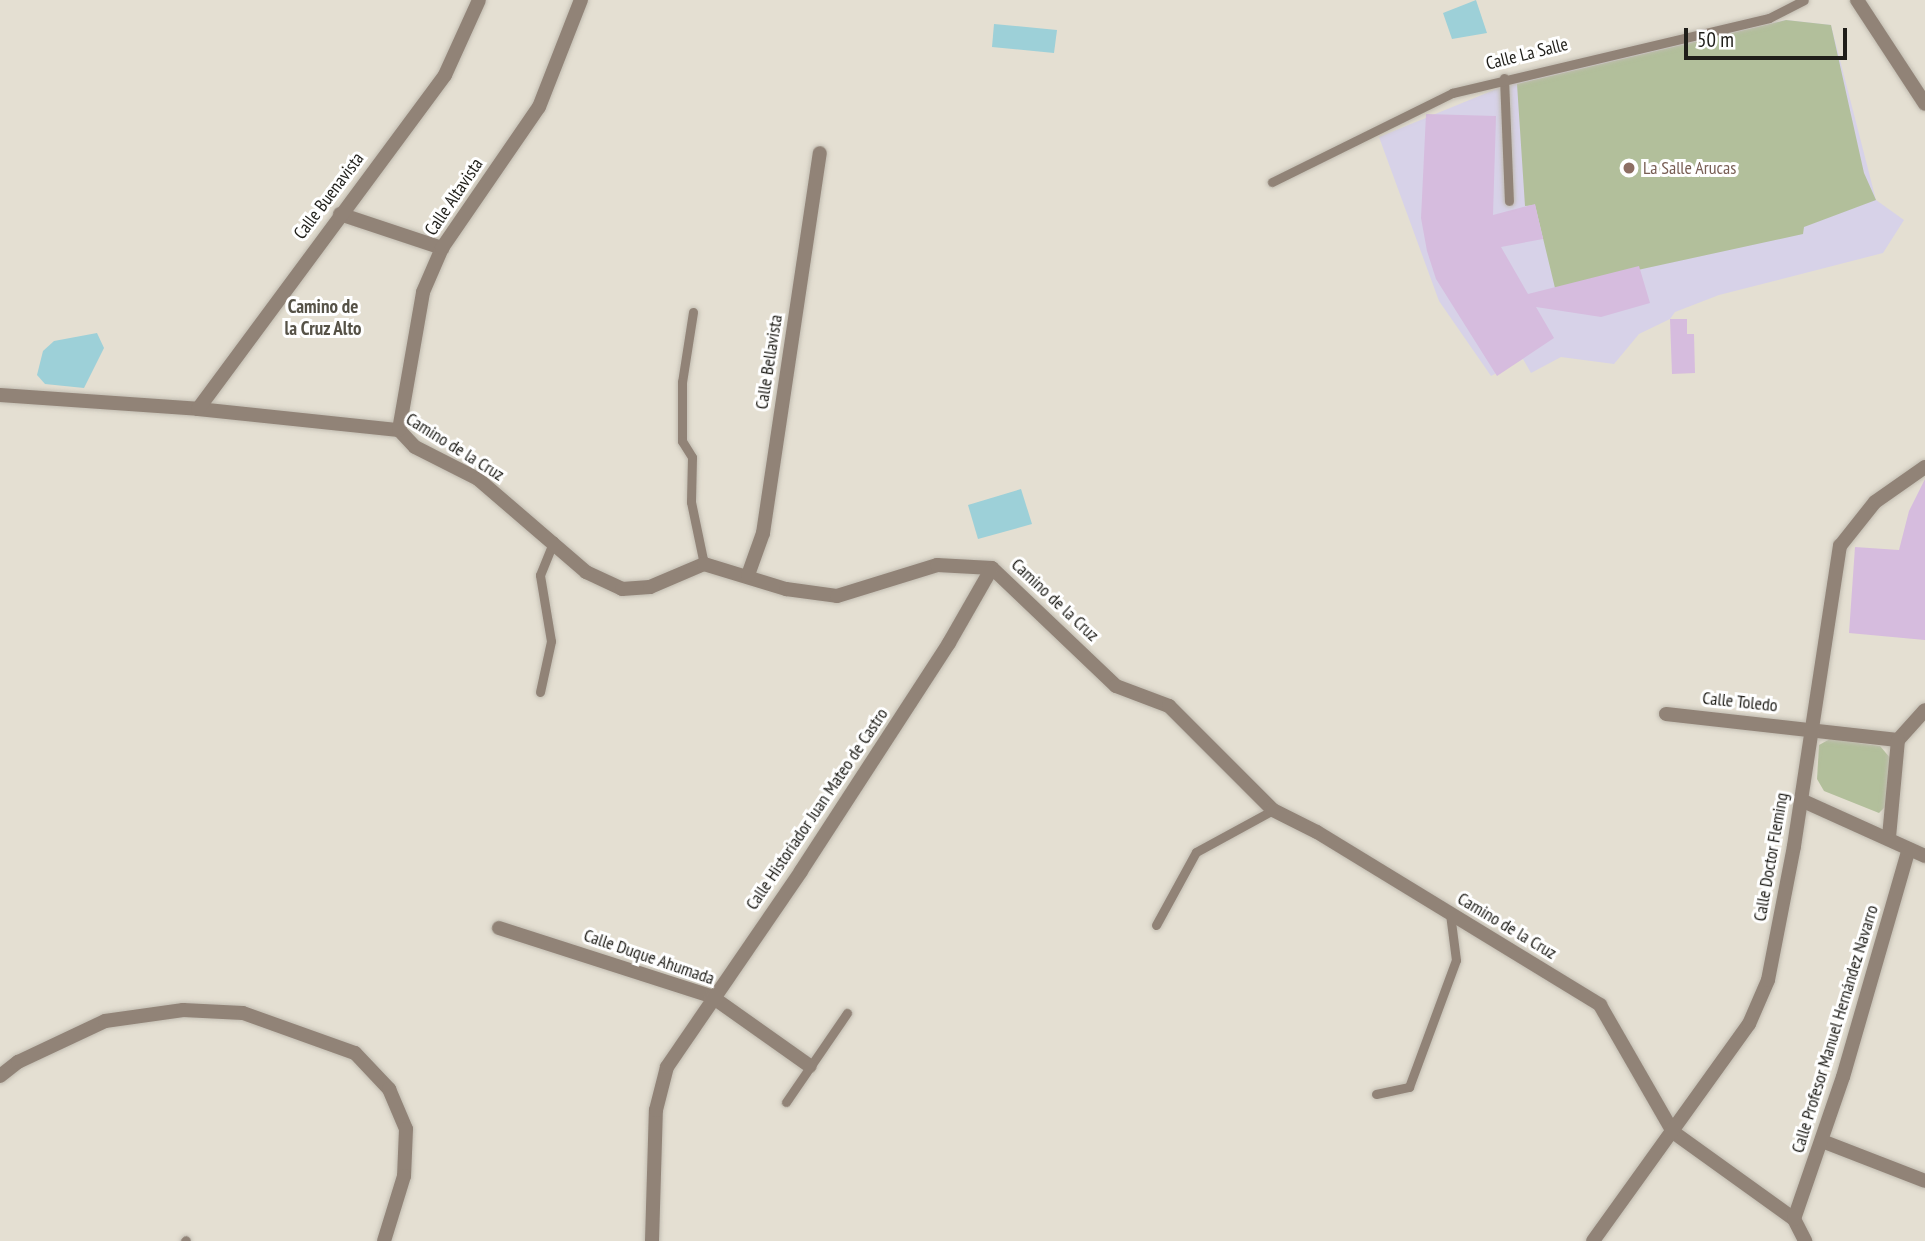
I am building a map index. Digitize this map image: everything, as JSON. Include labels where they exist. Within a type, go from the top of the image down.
[{"type":"street","name":"Calle Buenavista","points":[[198,409],[445,75],[479,0]]},
{"type":"street","name":"Calle Altavista","points":[[399,430],[423,292],[442,248],[539,107],[581,0]]},
{"type":"street","points":[[1857,0],[1925,104]]},
{"type":"street","name":"Calle Bellavista","points":[[748,575],[762,534],[820,153]]},
{"type":"street","points":[[340,214],[442,248]]},
{"type":"street","name":"Camino de la Cruz","points":[[0,395],[198,409],[399,430],[415,447],[478,479],[554,541],[586,572],[622,589],[650,587],[704,564],[748,575],[786,589],[837,596],[937,565],[992,568],[1116,686],[1169,706],[1273,810],[1317,832],[1600,1005],[1673,1132]]},
{"type":"street","name":"Calle Doctor Fleming","points":[[1593,1241],[1749,1024],[1768,980],[1801,800],[1840,546],[1875,502],[1925,467]]},
{"type":"street","name":"Calle Historiador Juan Mateo de Castro","points":[[652,1241],[656,1110],[667,1067],[711,996],[801,872],[949,643],[992,568]]},
{"type":"street","points":[[1889,836],[1898,740],[1925,710]]},
{"type":"street","name":"Calle Toledo","points":[[1665,713],[1898,740]]},
{"type":"street","points":[[1801,800],[1889,836],[1925,856]]},
{"type":"street","name":"Calle Profesor Manuel Hernández Navarro","points":[[1794,1219],[1822,1141],[1909,849]]},
{"type":"street","name":"Calle Duque Ahumada","points":[[499,928],[711,996],[810,1066]]},
{"type":"street","points":[[0,1076],[18,1062],[105,1021],[183,1010],[243,1013],[355,1053],[389,1089],[406,1129],[404,1176],[384,1241]]},
{"type":"street","points":[[1673,1132],[1794,1219],[1805,1241]]},
{"type":"street","points":[[1822,1141],[1925,1181]]},
{"type":"lane","name":"Calle La Salle","points":[[1272,182],[1452,93],[1504,78],[1769,18],[1804,0]]},
{"type":"lane","points":[[1504,78],[1508,201]]},
{"type":"lane","points":[[693,312],[682,383],[682,441],[692,457],[691,502],[704,564]]},
{"type":"lane","points":[[540,692],[551,641],[540,575],[554,541]]},
{"type":"lane","points":[[1156,925],[1196,852],[1273,810]]},
{"type":"lane","points":[[1376,1094],[1409,1087],[1456,960],[1450,914]]},
{"type":"lane","points":[[786,1102],[847,1013]]},
{"type":"shaded area","name":"La Salle Arucas","points":[[1786,20],[1831,25],[1876,200],[1904,220],[1883,253],[1719,295],[1675,312],[1670,319],[1639,334],[1614,364],[1561,357],[1531,373],[1523,359],[1491,376],[1439,301],[1379,137],[1511,83]]},
{"type":"green space","points":[[1786,20],[1831,25],[1864,173],[1876,200],[1804,227],[1803,234],[1555,288],[1535,205],[1525,206],[1517,84]]},
{"type":"green space","points":[[1830,739],[1880,746],[1891,759],[1886,806],[1879,813],[1824,791],[1817,779],[1819,745]]},
{"type":"water","points":[[1476,0],[1487,33],[1452,39],[1443,13]]},
{"type":"water","points":[[994,24],[1057,30],[1054,53],[992,47]]},
{"type":"water","points":[[97,333],[104,348],[84,388],[45,384],[37,375],[43,351],[54,341]]},
{"type":"water","points":[[1021,489],[1032,524],[978,539],[968,505]]},
{"type":"building","points":[[1426,114],[1496,116],[1493,215],[1535,204],[1543,239],[1501,247],[1528,294],[1639,266],[1650,303],[1601,317],[1536,307],[1554,338],[1497,376],[1436,279],[1427,251],[1421,218]]},
{"type":"building","points":[[1670,319],[1687,319],[1687,334],[1694,334],[1695,373],[1672,374]]},
{"type":"building","points":[[1925,479],[1925,640],[1849,633],[1855,547],[1899,550],[1909,511]]},
{"type":"place","name":"La Salle Arucas","points":[[1629,168]]},
{"type":"district","name":"Camino de la Cruz Alto","points":[[323,318]]}]
